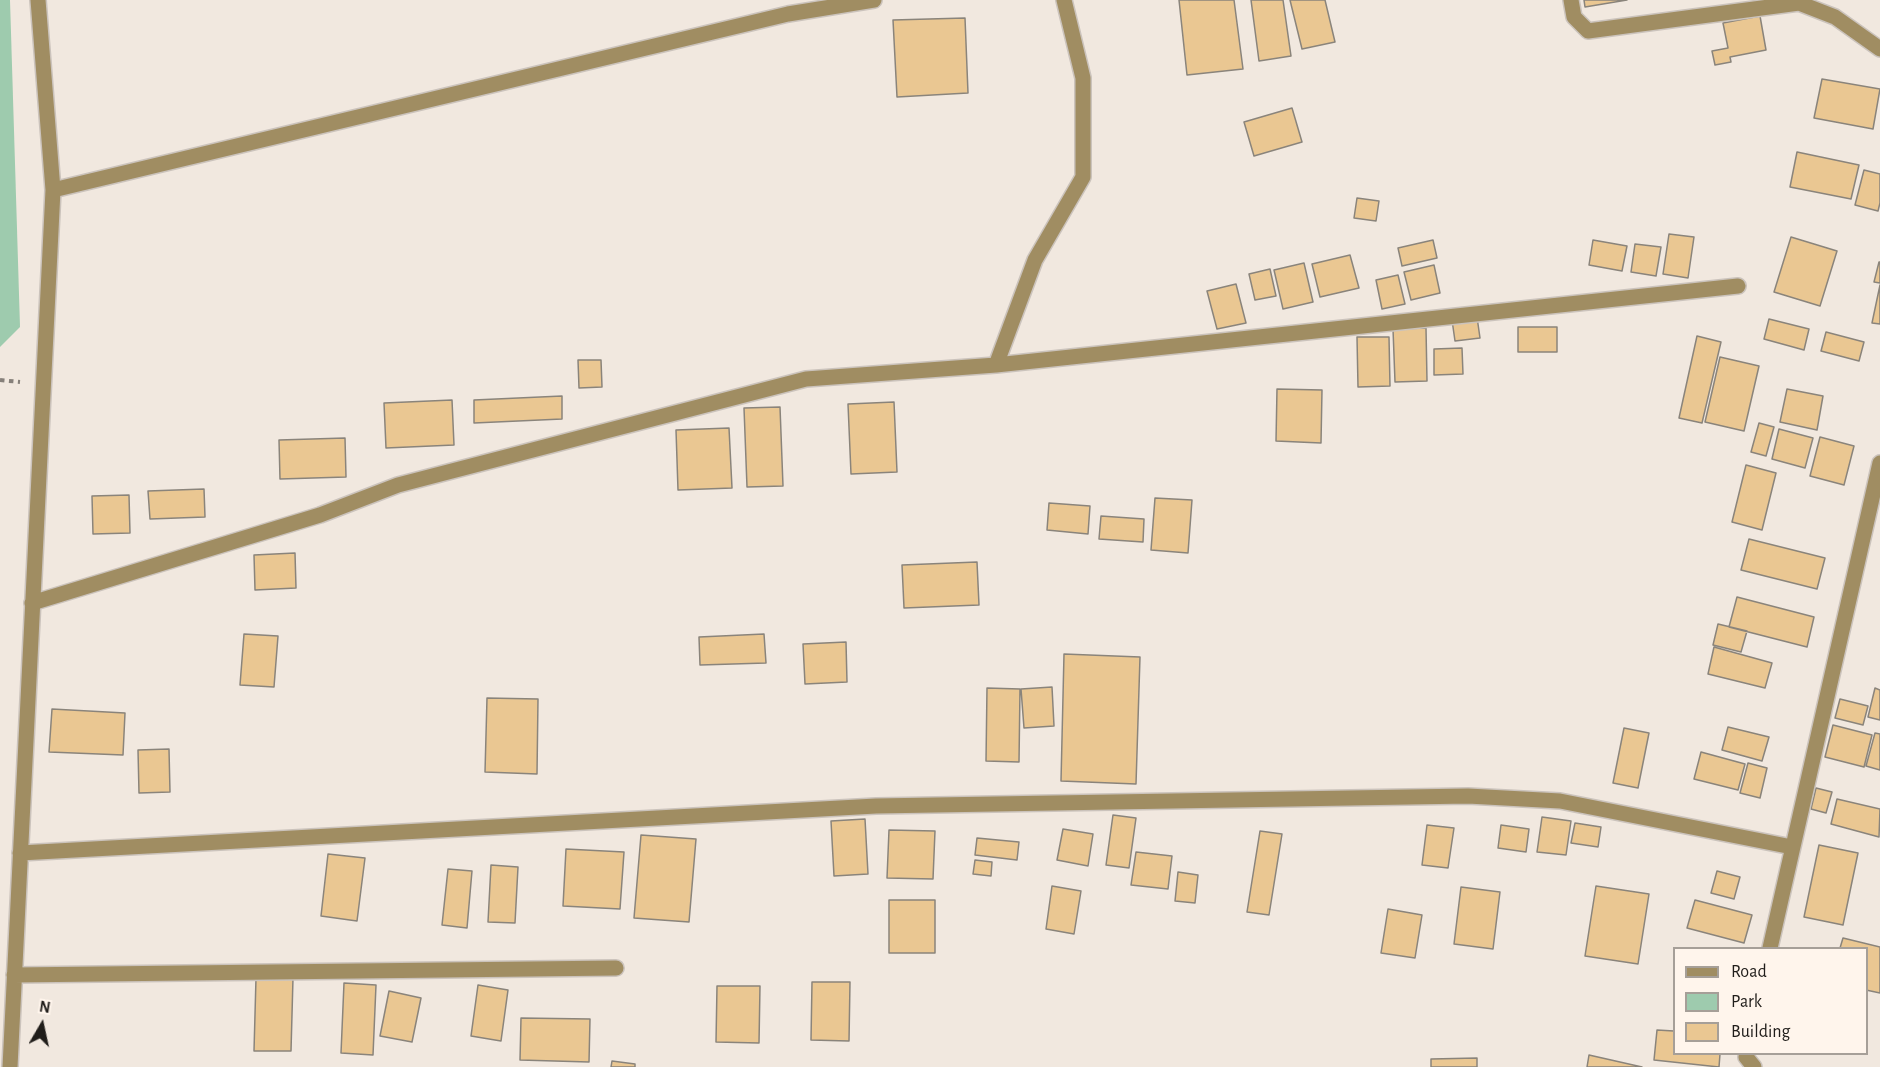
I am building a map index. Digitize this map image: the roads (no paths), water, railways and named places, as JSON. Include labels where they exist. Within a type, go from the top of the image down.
[{"type":"street","points":[[9,1067],[53,190],[38,0]]},
{"type":"street","points":[[53,190],[788,14],[874,0]]},
{"type":"street","points":[[996,365],[1035,260],[1083,177],[1083,78],[1064,0]]},
{"type":"street","points":[[1571,0],[1574,17],[1588,31],[1799,3],[1835,17],[1880,49]]},
{"type":"street","points":[[32,603],[320,515],[398,485],[806,379],[996,365],[1738,286]]},
{"type":"street","points":[[1770,947],[1880,463]]},
{"type":"street","points":[[20,853],[876,806],[1468,796],[1560,801],[1792,847]]},
{"type":"street","points":[[14,975],[616,968]]}]
